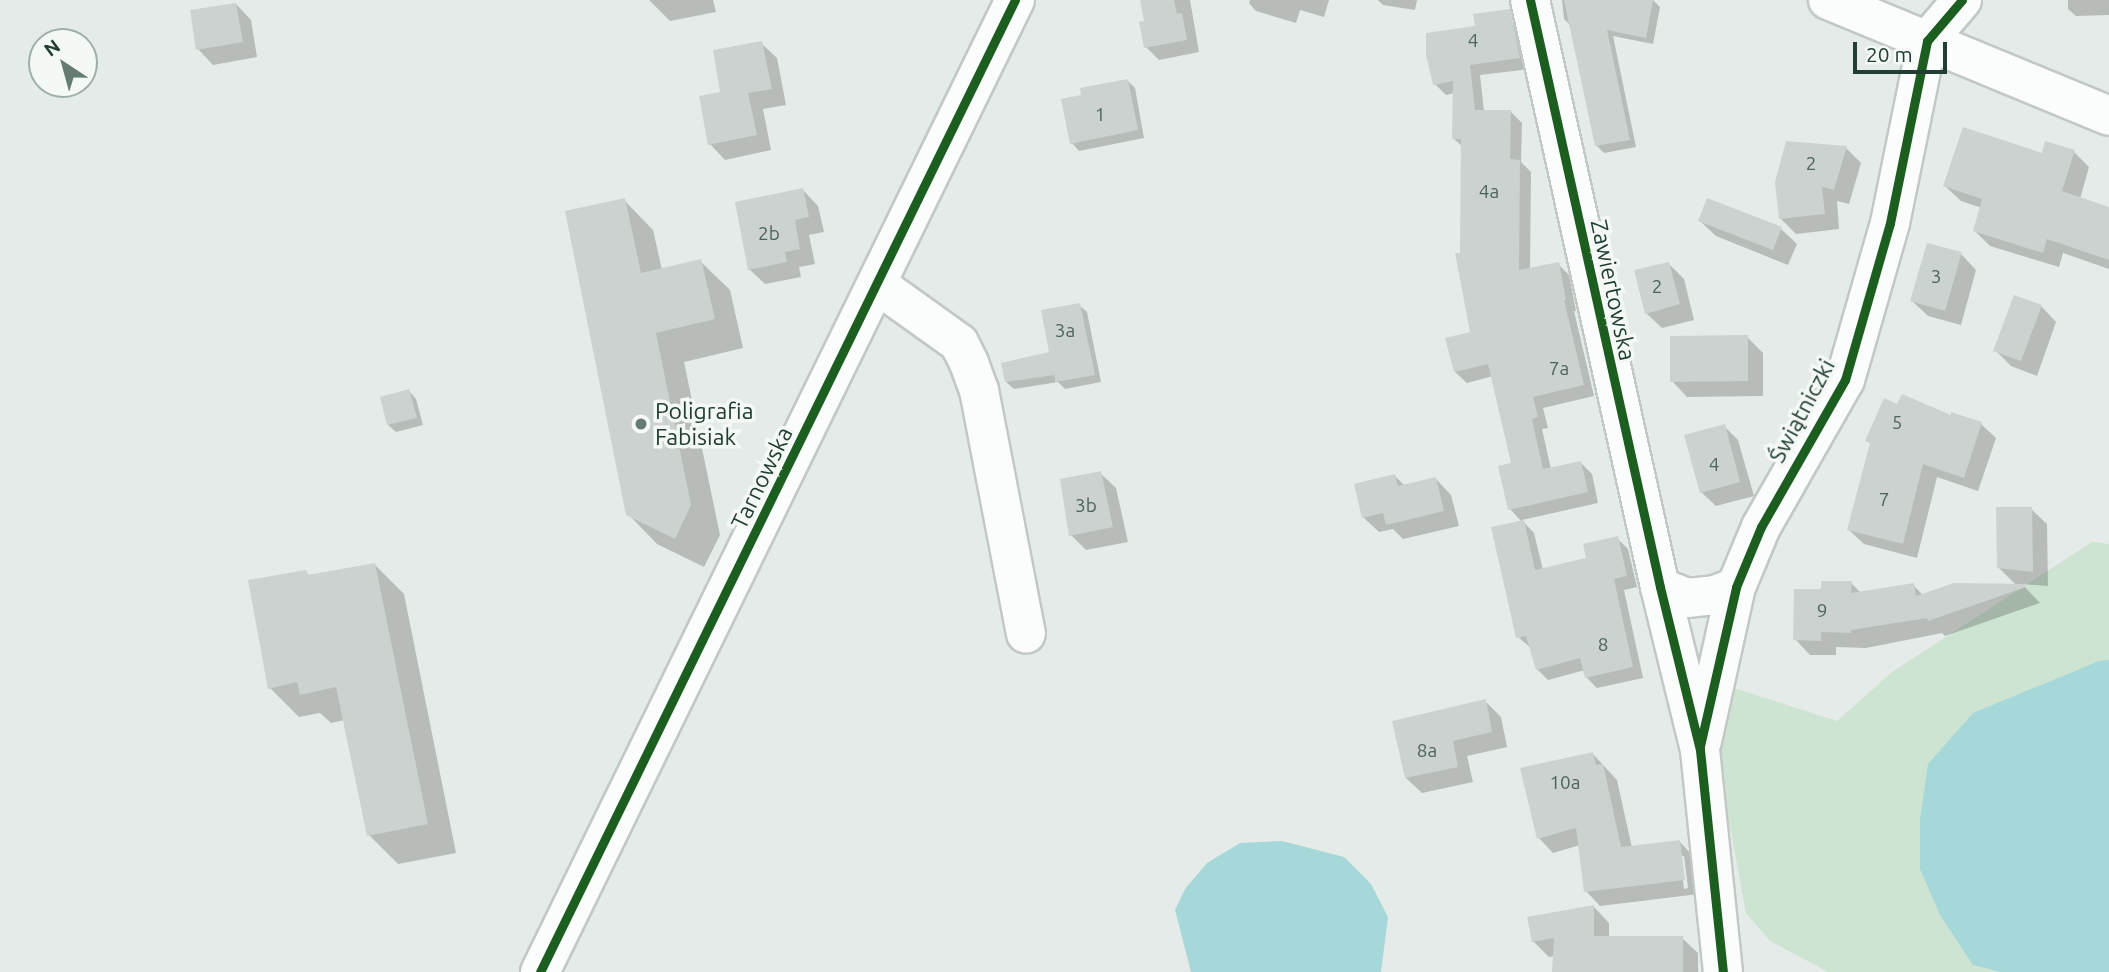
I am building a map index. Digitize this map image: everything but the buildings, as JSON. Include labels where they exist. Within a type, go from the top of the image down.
[{"type":"street","name":"Tarnowska","points":[[540,972],[1015,0]]},
{"type":"street","name":"Zawiertowska","points":[[1530,0],[1660,587]]},
{"type":"street","points":[[1828,0],[2109,117]]},
{"type":"street","points":[[1927,41],[1962,0]]},
{"type":"street","name":"Świątniczki","points":[[1700,750],[1736,587],[1761,527],[1845,380],[1889,223],[1927,41]]},
{"type":"street","points":[[878,285],[959,343],[969,363],[979,390],[1026,634]]},
{"type":"street","points":[[1660,587],[1687,598],[1715,595],[1736,587]]},
{"type":"street","name":"Świątniczki","points":[[1660,587],[1700,750],[1723,972]]},
{"type":"green space","points":[[2092,542],[2109,544],[2109,972],[1828,972],[1770,941],[1746,913],[1714,740],[1734,688],[1837,721],[1892,672]]},
{"type":"water","points":[[2109,660],[2109,972],[2001,972],[1973,965],[1940,915],[1920,869],[1920,819],[1928,764],[1973,713],[2099,661]]},
{"type":"water","points":[[1282,841],[1344,857],[1371,884],[1388,917],[1381,972],[1191,972],[1175,910],[1185,889],[1207,863],[1240,843]]},
{"type":"cycle path","points":[[540,972],[1015,0]]},
{"type":"cycle path","points":[[1530,0],[1660,587],[1700,750],[1723,972]]},
{"type":"cycle path","points":[[1700,746],[1736,587],[1761,527],[1845,380],[1890,223],[1927,41],[1962,0]]},
{"type":"place","name":"Poligrafia Fabisiak","points":[[641,424]]}]
